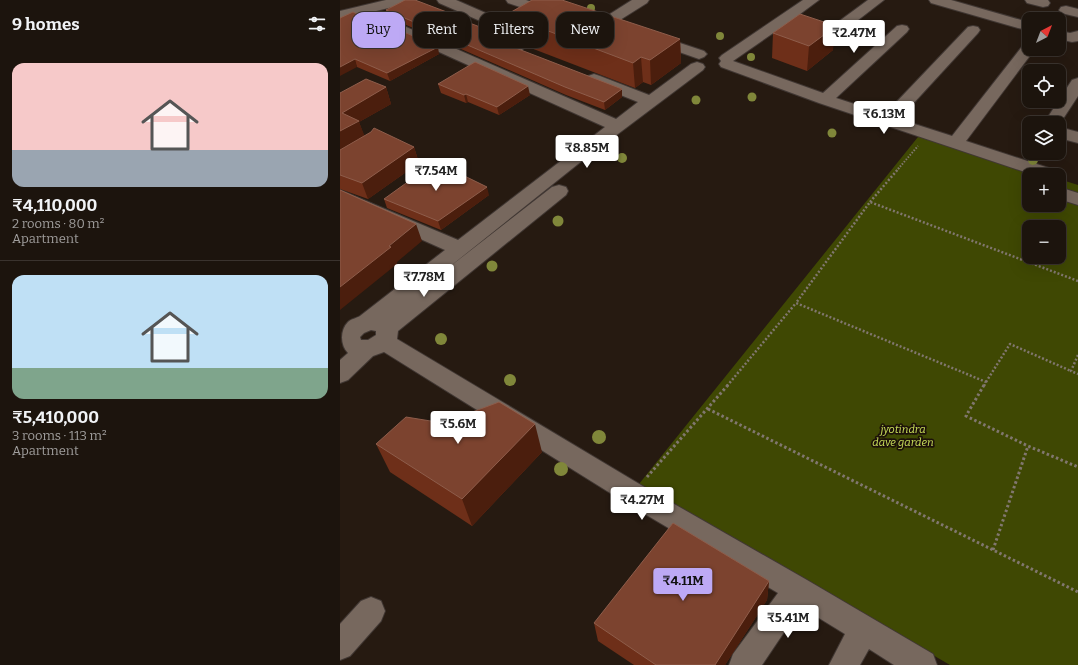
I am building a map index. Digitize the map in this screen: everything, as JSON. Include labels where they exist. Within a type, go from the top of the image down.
[{"type":"street","points":[[340,15],[404,0]]},
{"type":"street","points":[[444,0],[479,15]]},
{"type":"street","points":[[513,0],[535,8]]},
{"type":"street","points":[[614,19],[642,0]]},
{"type":"street","points":[[361,334],[710,62],[793,0]]},
{"type":"street","points":[[340,374],[361,334],[459,248],[650,101],[710,62],[777,24],[812,0]]},
{"type":"street","points":[[777,24],[815,37],[826,38],[877,0]]},
{"type":"street","points":[[936,0],[1022,25]]},
{"type":"street","points":[[528,12],[535,8],[554,6]]},
{"type":"street","points":[[359,11],[618,126]]},
{"type":"street","points":[[825,100],[902,29]]},
{"type":"street","points":[[888,121],[899,107],[973,30]]},
{"type":"street","points":[[1066,37],[1072,38],[1078,34]]},
{"type":"street","points":[[642,39],[956,143],[1022,158]]},
{"type":"street","points":[[515,48],[528,53]]},
{"type":"street","points":[[956,143],[1022,56]]},
{"type":"street","points":[[710,62],[919,144],[1022,180]]},
{"type":"street","points":[[578,73],[650,101]]},
{"type":"street","points":[[1057,116],[1078,83]]},
{"type":"street","points":[[1066,134],[1078,138]]},
{"type":"street","points":[[1029,160],[1041,168]]},
{"type":"street","points":[[1066,180],[1078,184]]},
{"type":"street","points":[[1066,195],[1078,199]]},
{"type":"street","points":[[340,196],[459,248]]},
{"type":"street","points":[[370,209],[388,196]]},
{"type":"street","points":[[361,334],[797,589],[922,665]]},
{"type":"street","points":[[744,665],[797,589]]},
{"type":"street","points":[[340,646],[371,611]]},
{"type":"street","points":[[844,665],[864,630]]},
{"type":"path","points":[[632,493],[708,409],[796,303],[870,202],[919,144]]},
{"type":"path","points":[[870,202],[1078,281]]},
{"type":"path","points":[[796,303],[986,382]]},
{"type":"path","points":[[1078,374],[1010,344],[966,416],[1028,446],[1078,467]]},
{"type":"path","points":[[1071,371],[1078,355]]},
{"type":"path","points":[[708,409],[1078,592]]},
{"type":"path","points":[[993,550],[1028,446]]},
{"type":"green space","name":"jyotindra dave garden","points":[[922,132],[1028,168],[1022,168],[1022,212],[1066,212],[1066,181],[1078,185],[1078,665],[950,665],[639,484]]},
{"type":"building","points":[[405,0],[415,0],[447,12],[413,12],[413,22],[405,18],[405,12],[391,12],[386,10]]},
{"type":"building","points":[[532,0],[562,0],[598,12],[556,12],[556,34],[548,31],[548,12],[511,12]]},
{"type":"building","points":[[352,12],[352,48],[405,48],[405,32],[413,36],[413,48],[436,48],[387,73],[355,59],[340,67],[340,18]]},
{"type":"building","points":[[800,14],[836,26],[809,46],[773,33]]},
{"type":"building","points":[[614,17],[680,39],[650,60],[641,57],[633,63],[593,48],[614,48]]},
{"type":"building","points":[[471,24],[479,27],[479,48],[516,48],[622,89],[604,102],[471,47]]},
{"type":"building","points":[[475,62],[528,86],[497,107],[438,84]]},
{"type":"building","points":[[366,79],[386,87],[342,113],[359,121],[340,131],[340,93]]},
{"type":"building","points":[[374,128],[414,147],[362,183],[340,175],[340,150],[371,132]]},
{"type":"building","points":[[434,163],[438,163],[487,187],[438,221],[384,199]]},
{"type":"building","points":[[340,190],[416,224],[389,246],[391,247],[340,287]]},
{"type":"building","points":[[499,402],[535,424],[462,499],[376,444],[406,417],[443,423]]},
{"type":"building","points":[[673,523],[769,581],[715,665],[656,665],[594,623]]}]
